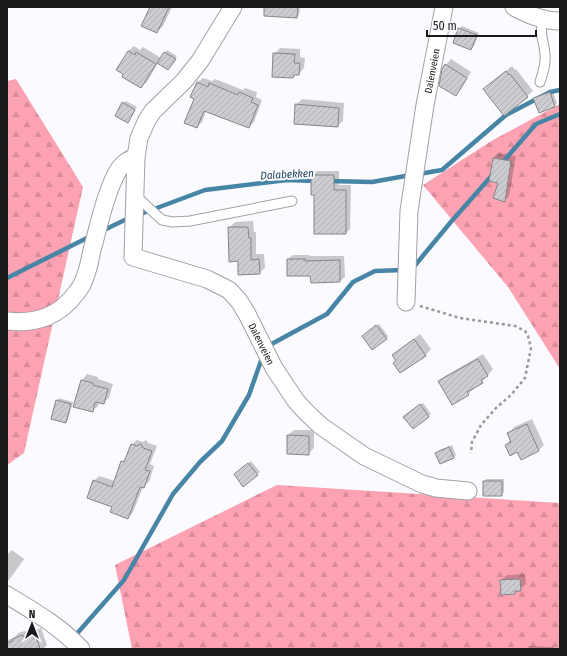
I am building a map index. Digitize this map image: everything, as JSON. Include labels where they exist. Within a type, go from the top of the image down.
[{"type":"street","name":"Dalenveien","points":[[233,7],[200,61],[184,81],[153,111],[146,120],[139,138],[136,157],[133,256],[207,279],[229,290],[239,301],[247,314],[274,368],[296,401],[321,426],[364,456],[422,484],[436,488],[468,491]]},
{"type":"street","name":"Dalenveien","points":[[406,302],[409,212],[425,105],[444,7]]},
{"type":"street","points":[[514,7],[543,20],[560,21]]},
{"type":"street","points":[[7,321],[17,322],[48,317],[64,308],[72,298],[83,283],[103,207],[116,175],[128,159],[136,157]]},
{"type":"street","points":[[7,595],[52,624],[81,649]]},
{"type":"lane","points":[[540,82],[545,68],[545,54],[541,28],[543,20]]},
{"type":"lane","points":[[135,196],[162,220],[174,222],[190,221],[292,201]]},
{"type":"path","points":[[406,302],[460,318],[514,326],[525,331],[528,336],[531,348],[525,378],[511,395],[496,408],[481,425],[472,442],[471,453]]},
{"type":"green space","points":[[16,79],[83,187],[24,453],[7,465],[7,81]]},
{"type":"green space","points":[[560,104],[560,369],[508,287],[423,185],[493,140]]},
{"type":"green space","points":[[277,485],[560,503],[560,649],[132,649],[115,565]]},
{"type":"building","points":[[150,7],[169,7],[157,33],[141,26]]},
{"type":"building","points":[[264,7],[298,7],[297,18],[264,16]]},
{"type":"building","points":[[458,28],[477,35],[471,50],[453,43]]},
{"type":"building","points":[[128,51],[135,55],[136,52],[156,64],[141,88],[122,77],[123,74],[116,70]]},
{"type":"building","points":[[164,52],[176,59],[168,70],[157,63]]},
{"type":"building","points":[[273,53],[295,54],[294,63],[300,63],[299,75],[294,75],[293,78],[272,77]]},
{"type":"building","points":[[445,64],[467,78],[456,96],[439,86],[442,69]]},
{"type":"building","points":[[506,71],[528,97],[504,116],[483,89]]},
{"type":"building","points":[[197,82],[208,87],[209,83],[238,95],[239,92],[253,98],[251,102],[258,105],[249,128],[204,111],[197,128],[184,123],[194,99],[190,97]]},
{"type":"building","points":[[550,92],[555,107],[539,113],[533,98]]},
{"type":"building","points":[[122,102],[135,110],[128,123],[115,116]]},
{"type":"building","points":[[295,104],[339,108],[338,127],[294,124]]},
{"type":"building","points":[[493,158],[511,161],[505,202],[493,198],[498,183],[489,181]]},
{"type":"building","points":[[311,175],[334,175],[334,190],[346,190],[346,234],[314,234],[314,195],[311,195]]},
{"type":"building","points":[[228,227],[248,228],[249,238],[251,238],[251,260],[259,259],[260,274],[238,275],[238,261],[229,262]]},
{"type":"building","points":[[287,259],[305,259],[305,261],[340,260],[340,282],[311,283],[310,276],[287,276]]},
{"type":"building","points":[[376,325],[387,339],[372,350],[362,336]]},
{"type":"building","points":[[414,339],[426,356],[400,373],[393,363],[396,361],[392,355]]},
{"type":"building","points":[[478,359],[488,376],[481,380],[483,383],[467,392],[469,395],[452,405],[438,381]]},
{"type":"building","points":[[81,380],[108,389],[104,404],[95,402],[93,412],[73,407]]},
{"type":"building","points":[[56,400],[71,404],[66,423],[51,419]]},
{"type":"building","points":[[420,404],[429,417],[413,429],[403,417]]},
{"type":"building","points":[[527,424],[539,451],[521,460],[517,452],[510,456],[505,445],[511,442],[507,433]]},
{"type":"building","points":[[287,435],[309,436],[309,455],[287,454]]},
{"type":"building","points":[[131,444],[137,446],[141,444],[143,448],[152,451],[145,470],[150,471],[144,488],[140,487],[128,519],[110,512],[112,507],[87,498],[93,480],[112,487],[121,461],[124,462]]},
{"type":"building","points":[[449,447],[454,458],[440,464],[435,453]]},
{"type":"building","points":[[248,463],[258,475],[243,487],[234,474]]},
{"type":"building","points":[[483,481],[502,481],[502,496],[483,496]]},
{"type":"building","points":[[520,579],[521,591],[515,591],[515,594],[501,595],[500,580]]},
{"type":"building","points":[[35,633],[40,649],[7,649],[7,643],[12,641],[12,639]]},
{"type":"waterway","name":"Dalabekken","points":[[419,174],[442,170],[506,115],[550,92],[560,90]]},
{"type":"waterway","points":[[501,164],[536,124],[560,114]]},
{"type":"waterway","points":[[412,269],[494,173]]},
{"type":"waterway","name":"Dalabekken","points":[[329,181],[372,182],[411,175]]},
{"type":"waterway","name":"Dalabekken","points":[[138,215],[205,190],[287,180],[316,181]]},
{"type":"waterway","name":"Dalabekken","points":[[102,231],[131,217]]},
{"type":"waterway","name":"Dalabekken","points":[[7,278],[91,236]]},
{"type":"waterway","points":[[266,347],[327,314],[353,282],[375,271],[403,270]]},
{"type":"waterway","points":[[74,637],[124,580],[173,494],[200,462],[222,441],[249,395],[263,355]]}]
